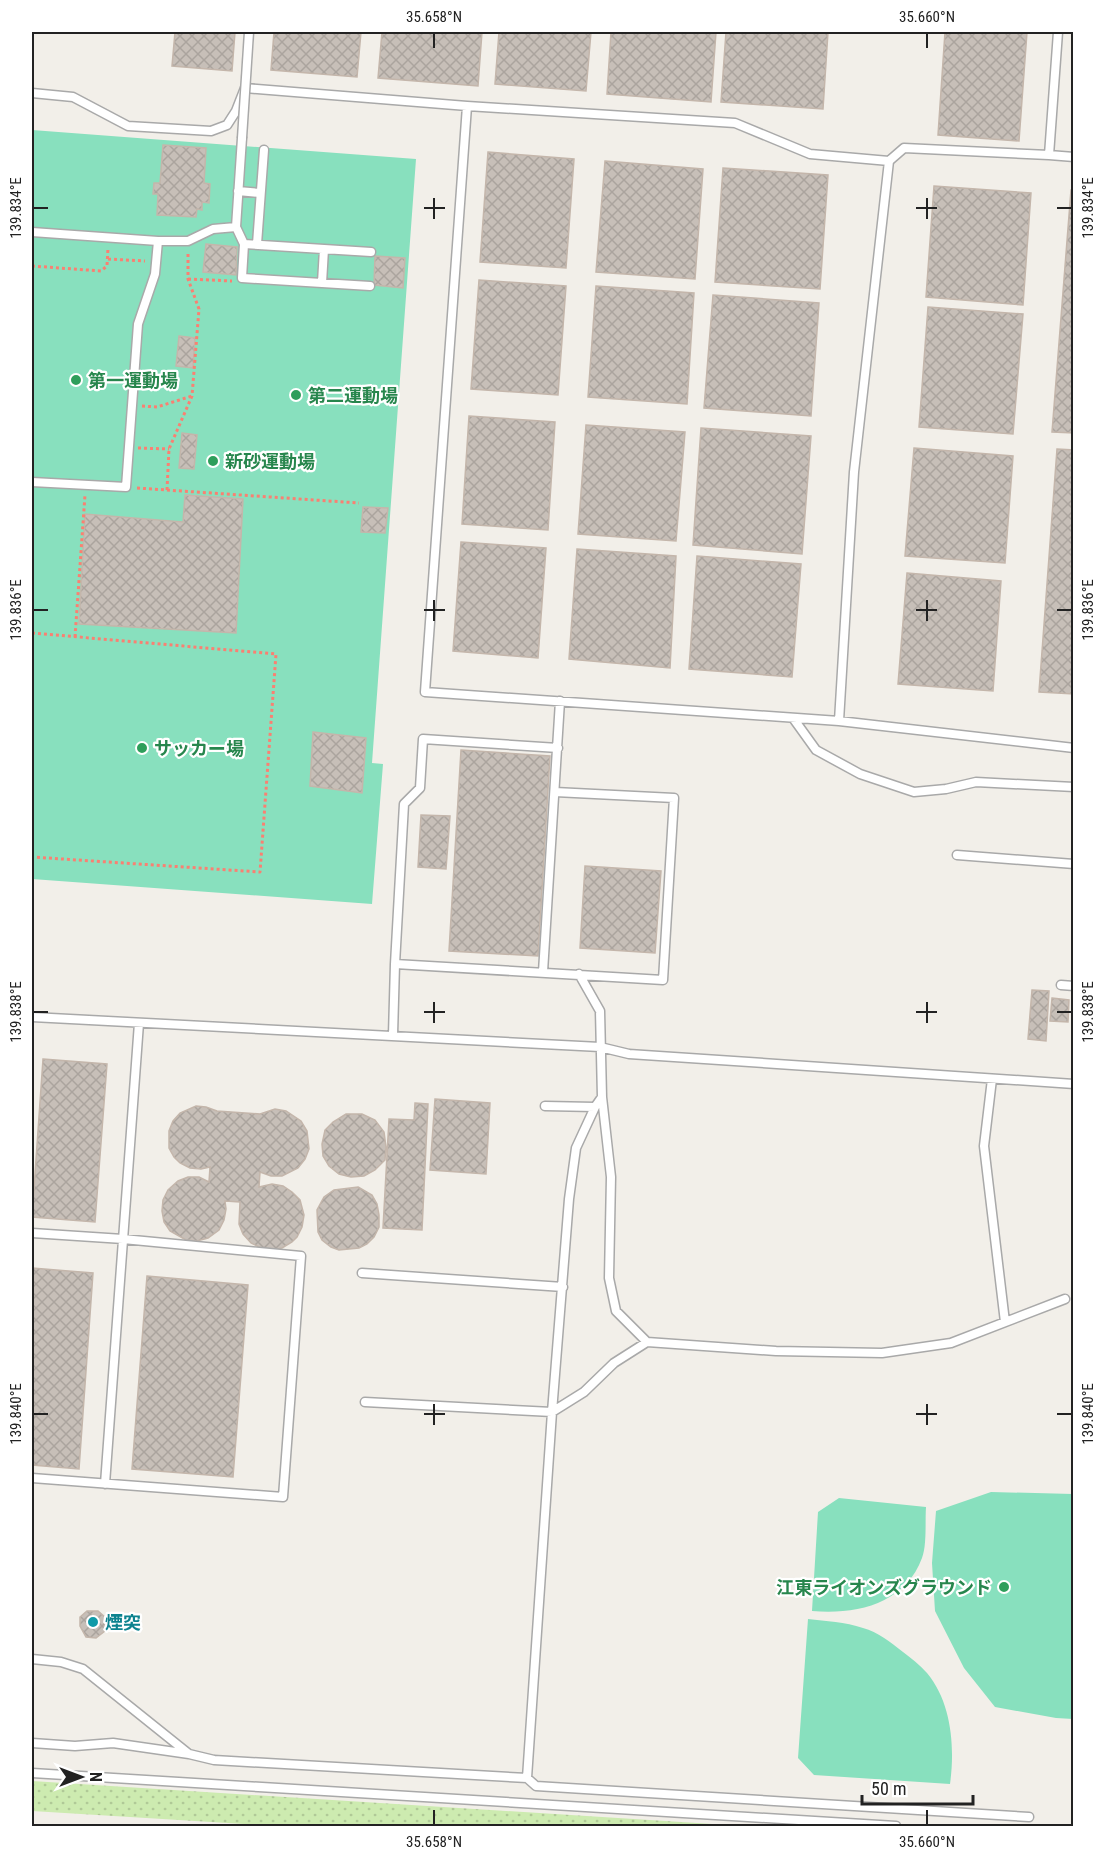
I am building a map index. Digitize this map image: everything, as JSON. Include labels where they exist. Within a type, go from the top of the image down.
[{"type":"lane","points":[[249,32],[236,227],[244,244],[242,278],[370,286]]},
{"type":"lane","points":[[1049,155],[1058,32]]},
{"type":"lane","points":[[32,93],[73,97],[128,126],[211,131],[227,125],[237,111],[245,88],[468,106],[735,123],[810,154],[889,161]]},
{"type":"lane","points":[[468,106],[425,692],[839,721],[1074,748]]},
{"type":"lane","points":[[839,721],[854,472],[889,161],[904,148],[1074,157]]},
{"type":"lane","points":[[257,244],[264,150]]},
{"type":"lane","points":[[238,191],[260,193]]},
{"type":"lane","points":[[32,232],[188,242],[213,229],[236,227]]},
{"type":"lane","points":[[32,482],[126,487],[138,324],[155,274],[158,241]]},
{"type":"lane","points":[[244,244],[371,252]]},
{"type":"lane","points":[[322,283],[324,249]]},
{"type":"lane","points":[[543,972],[560,701]]},
{"type":"lane","points":[[793,718],[816,750],[860,774],[914,792],[946,789],[976,782],[1074,787]]},
{"type":"lane","points":[[393,1035],[404,804],[420,788],[423,739],[558,748]]},
{"type":"lane","points":[[395,964],[663,980],[674,798],[555,792]]},
{"type":"lane","points":[[957,855],[1074,864]]},
{"type":"lane","points":[[579,975],[600,1011],[602,1097],[611,1178],[609,1278],[615,1311],[646,1342]]},
{"type":"lane","points":[[1061,985],[1074,986]]},
{"type":"lane","points":[[32,1017],[600,1047],[628,1054],[1074,1084]]},
{"type":"lane","points":[[105,1484],[139,1023]]},
{"type":"lane","points":[[992,1079],[984,1146],[1005,1322]]},
{"type":"lane","points":[[527,1778],[569,1199],[576,1148],[602,1097]]},
{"type":"lane","points":[[545,1106],[595,1107]]},
{"type":"lane","points":[[32,1233],[302,1256],[283,1497],[32,1478]]},
{"type":"lane","points":[[362,1273],[562,1287]]},
{"type":"lane","points":[[365,1402],[552,1412],[584,1392],[614,1363],[646,1342],[776,1351],[882,1353],[951,1343],[1065,1299]]},
{"type":"lane","points":[[32,1659],[61,1662],[83,1669],[189,1754]]},
{"type":"lane","points":[[32,1743],[75,1746],[113,1743],[214,1760],[527,1778],[536,1786],[1029,1817]]},
{"type":"lane","points":[[32,1773],[896,1827]]},
{"type":"path","points":[[32,266],[101,271],[107,266],[108,237]]},
{"type":"path","points":[[167,490],[169,449],[192,396],[199,309],[188,279],[188,242]]},
{"type":"path","points":[[108,259],[156,262]]},
{"type":"path","points":[[188,279],[234,281],[242,278]]},
{"type":"path","points":[[132,406],[157,407],[192,396]]},
{"type":"path","points":[[129,448],[169,449]]},
{"type":"path","points":[[75,637],[85,485]]},
{"type":"path","points":[[126,487],[359,503]]},
{"type":"path","points":[[32,633],[276,654],[260,872],[32,857]]},
{"type":"green space","name":"新砂運動場","points":[[32,130],[416,159],[372,763],[383,764],[372,904],[32,879]]},
{"type":"green space","name":"江東ライオンズグラウンド","points":[[991,1492],[1073,1494],[1073,1719],[995,1707],[964,1668],[935,1611],[932,1563],[936,1511]]},
{"type":"green space","points":[[839,1498],[926,1507],[924,1553],[914,1574],[891,1596],[862,1608],[829,1612],[812,1611],[818,1512]]},
{"type":"green space","points":[[808,1619],[849,1624],[874,1632],[906,1654],[927,1673],[942,1698],[950,1726],[952,1756],[950,1784],[814,1775],[798,1758]]},
{"type":"green space","points":[[32,1781],[744,1826],[275,1826],[32,1811]]},
{"type":"building","points":[[175,32],[235,32],[232,71],[172,66]]},
{"type":"building","points":[[274,32],[361,32],[357,77],[271,70]]},
{"type":"building","points":[[382,32],[482,32],[478,86],[378,78]]},
{"type":"building","points":[[499,32],[591,32],[586,91],[495,84]]},
{"type":"building","points":[[611,32],[716,32],[711,102],[607,94]]},
{"type":"building","points":[[726,32],[828,32],[823,109],[721,102]]},
{"type":"building","points":[[945,32],[1027,32],[1019,141],[938,135]]},
{"type":"building","points":[[163,145],[206,148],[204,183],[210,184],[209,203],[202,202],[202,210],[197,209],[196,217],[157,215],[158,194],[153,194],[154,183],[160,183]]},
{"type":"building","points":[[488,152],[574,159],[566,268],[480,262]]},
{"type":"building","points":[[605,161],[703,169],[695,279],[596,272]]},
{"type":"building","points":[[723,168],[828,175],[820,289],[715,282]]},
{"type":"building","points":[[934,186],[1031,193],[1023,305],[926,297]]},
{"type":"building","points":[[1071,190],[1074,190],[1074,433],[1052,432]]},
{"type":"building","points":[[206,244],[237,247],[236,275],[203,272]]},
{"type":"building","points":[[375,256],[405,258],[403,288],[374,285]]},
{"type":"building","points":[[479,280],[566,286],[558,395],[471,389]]},
{"type":"building","points":[[596,286],[694,293],[687,404],[588,397]]},
{"type":"building","points":[[713,295],[819,303],[811,416],[704,408]]},
{"type":"building","points":[[928,307],[1023,314],[1013,434],[919,427]]},
{"type":"building","points":[[179,336],[195,338],[193,368],[176,366]]},
{"type":"building","points":[[469,416],[555,422],[548,530],[462,524]]},
{"type":"building","points":[[586,425],[685,432],[676,541],[578,534]]},
{"type":"building","points":[[701,428],[811,436],[802,554],[693,545]]},
{"type":"building","points":[[182,433],[197,435],[194,469],[179,468]]},
{"type":"building","points":[[914,448],[1013,456],[1005,563],[905,556]]},
{"type":"building","points":[[1057,449],[1074,450],[1074,694],[1039,692]]},
{"type":"building","points":[[185,495],[243,499],[236,633],[79,624],[85,514],[183,522]]},
{"type":"building","points":[[363,507],[388,508],[385,533],[361,532]]},
{"type":"building","points":[[461,542],[546,548],[538,658],[453,651]]},
{"type":"building","points":[[577,549],[676,556],[670,668],[569,659]]},
{"type":"building","points":[[697,556],[801,564],[792,677],[689,669]]},
{"type":"building","points":[[907,573],[1001,581],[993,691],[898,684]]},
{"type":"building","points":[[313,732],[366,738],[362,793],[310,786]]},
{"type":"building","points":[[461,750],[550,756],[538,956],[449,951]]},
{"type":"building","points":[[421,815],[450,816],[446,869],[418,867]]},
{"type":"building","points":[[585,866],[661,871],[655,953],[580,948]]},
{"type":"building","points":[[1032,990],[1049,991],[1046,1041],[1028,1039]]},
{"type":"building","points":[[1052,998],[1069,1000],[1068,1022],[1050,1021]]},
{"type":"building","points":[[43,1059],[107,1064],[95,1222],[32,1217]]},
{"type":"building","points":[[435,1099],[490,1103],[486,1174],[430,1170]]},
{"type":"building","points":[[415,1103],[428,1104],[422,1230],[383,1228],[389,1119],[414,1120]]},
{"type":"building","points":[[196,1106],[217,1111],[260,1114],[275,1109],[286,1111],[301,1121],[307,1131],[309,1149],[298,1168],[282,1176],[271,1176],[260,1172],[259,1187],[272,1184],[283,1186],[300,1200],[304,1215],[302,1227],[292,1242],[282,1248],[271,1250],[251,1243],[243,1234],[239,1224],[240,1202],[225,1201],[224,1220],[219,1230],[208,1238],[197,1241],[186,1240],[170,1231],[164,1222],[162,1211],[163,1200],[168,1190],[178,1181],[188,1177],[199,1177],[209,1182],[210,1167],[190,1168],[180,1163],[169,1148],[169,1131],[173,1121],[180,1113]]},
{"type":"building","points":[[346,1114],[362,1114],[375,1120],[384,1132],[385,1160],[375,1170],[364,1176],[351,1177],[339,1174],[329,1166],[323,1156],[322,1144],[325,1130]]},
{"type":"building","points":[[358,1187],[372,1195],[377,1204],[379,1227],[367,1244],[359,1248],[339,1250],[322,1240],[318,1232],[317,1210],[324,1197],[334,1190]]},
{"type":"building","points":[[32,1268],[93,1273],[79,1469],[32,1465]]},
{"type":"building","points":[[147,1276],[248,1285],[233,1477],[132,1469]]},
{"type":"building","name":"煙突","points":[[87,1611],[98,1611],[105,1617],[105,1631],[96,1638],[86,1637],[80,1626],[80,1617]]},
{"type":"place","name":"第一運動場","points":[[76,380]]},
{"type":"place","name":"第二運動場","points":[[296,395]]},
{"type":"place","name":"新砂運動場","points":[[213,461]]},
{"type":"place","name":"サッカー場","points":[[142,748]]},
{"type":"place","name":"江東ライオンズグラウンド","points":[[1004,1587]]},
{"type":"place","name":"煙突","points":[[93,1622]]}]
